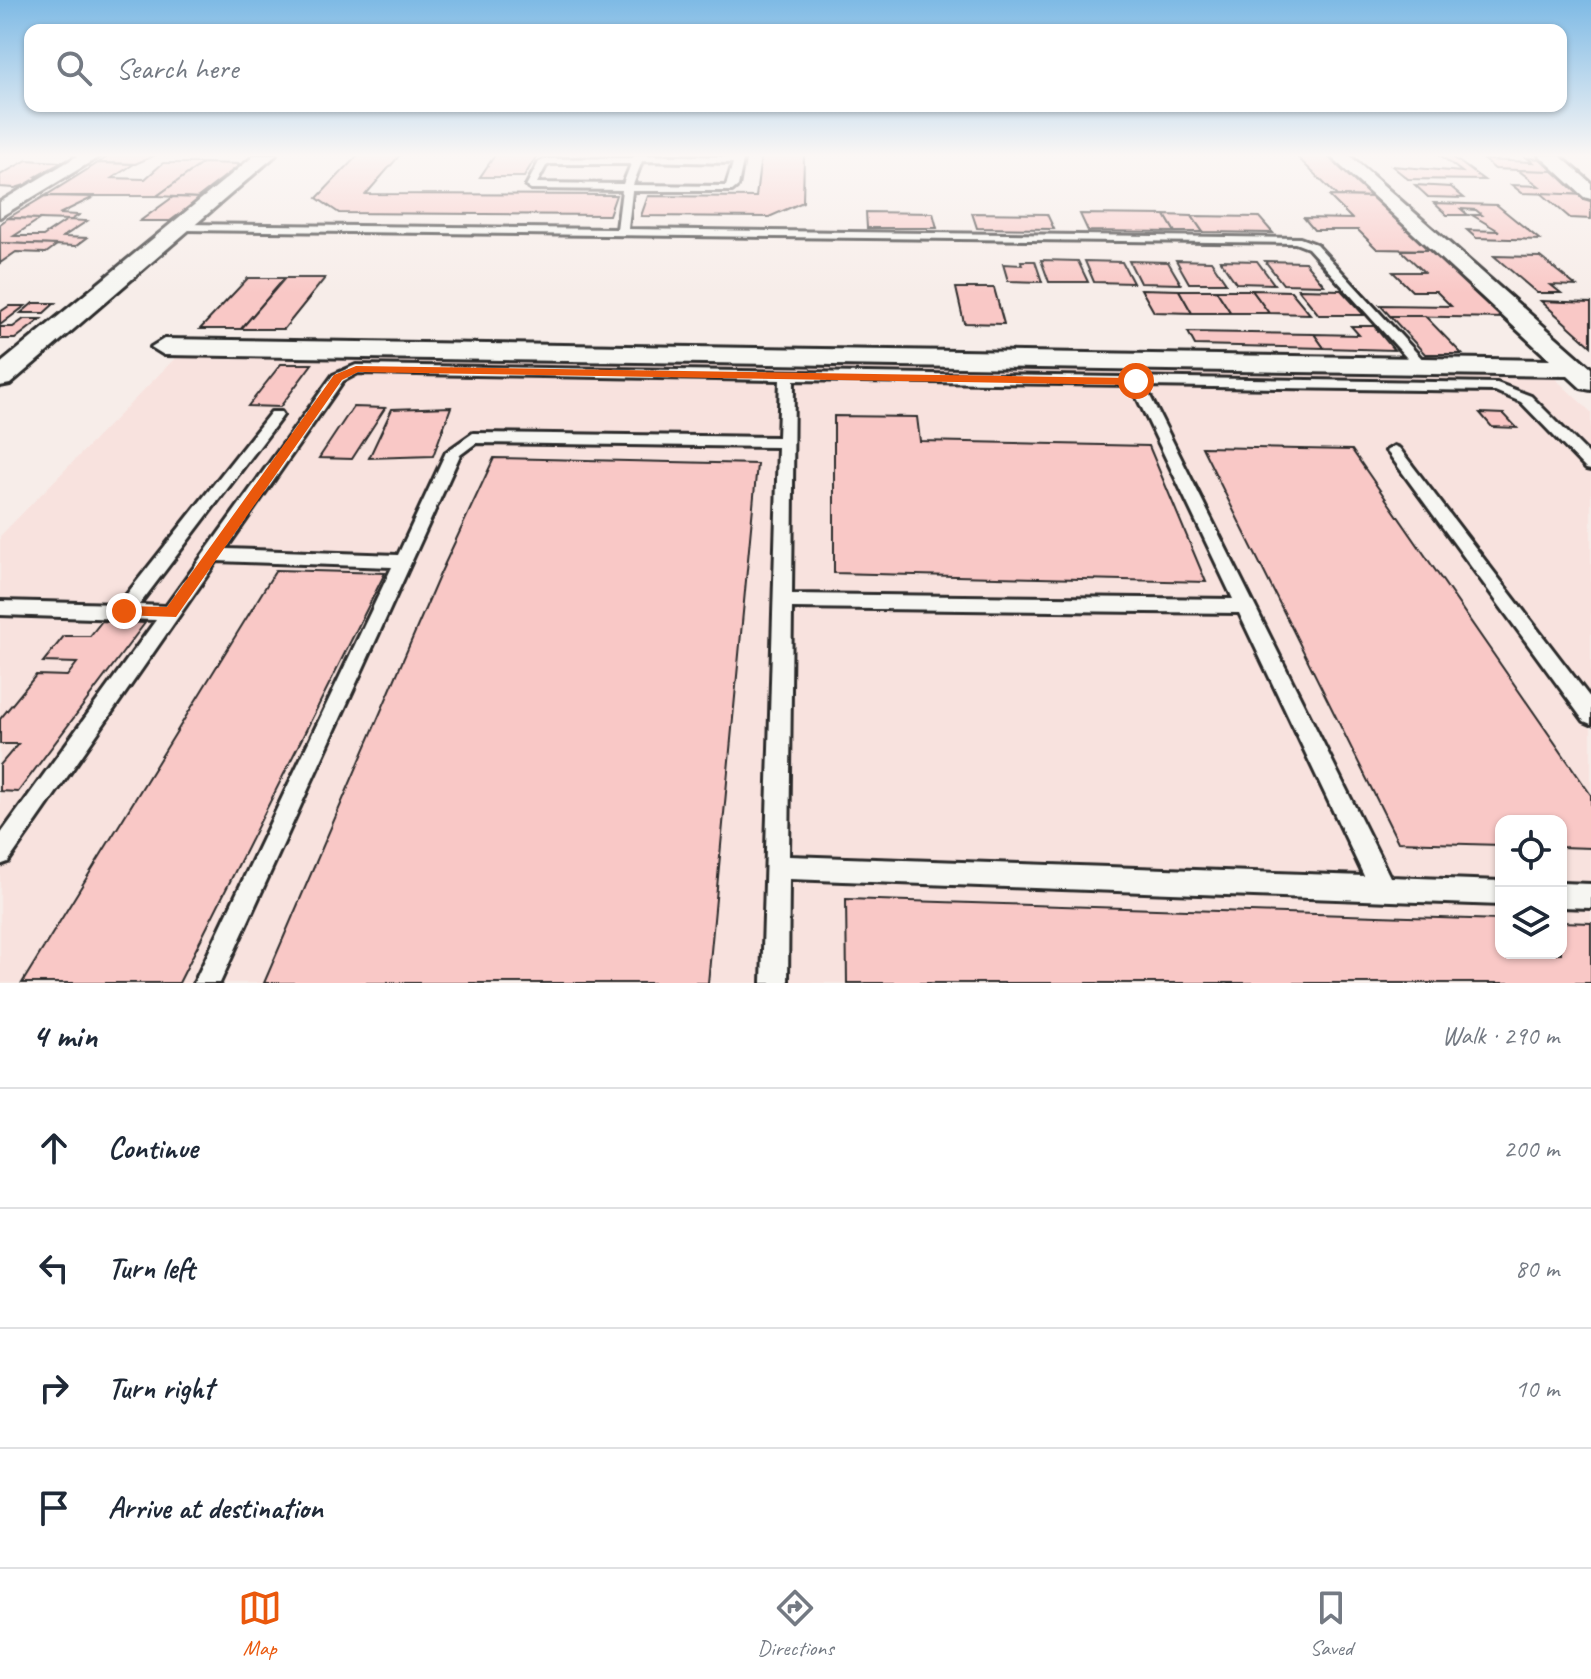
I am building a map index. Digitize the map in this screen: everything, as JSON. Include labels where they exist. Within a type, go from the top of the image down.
[{"type":"street","points":[[0,378],[215,201]]},
{"type":"street","points":[[1389,201],[1582,375]]},
{"type":"street","points":[[164,347],[1420,364],[1582,375]]},
{"type":"lane","points":[[622,232],[626,201]]},
{"type":"lane","points":[[185,227],[1296,240],[1312,246],[1420,364]]},
{"type":"lane","points":[[0,854],[338,378],[356,369],[1497,387],[1526,399],[1591,465]]},
{"type":"lane","points":[[775,983],[787,375]]},
{"type":"lane","points":[[1136,381],[1383,889]]},
{"type":"lane","points":[[124,611],[276,415]]},
{"type":"lane","points":[[207,983],[454,452],[473,438],[786,442]]},
{"type":"lane","points":[[1394,451],[1591,715]]},
{"type":"lane","points":[[212,555],[403,561]]},
{"type":"lane","points":[[782,601],[1245,606]]},
{"type":"lane","points":[[0,608],[171,613]]},
{"type":"lane","points":[[777,867],[1495,893]]},
{"type":"lane","points":[[1567,895],[1591,896]]},
{"type":"shaded area","points":[[190,343],[1548,372],[1591,412],[1591,983],[0,983],[0,536]]},
{"type":"building","points":[[37,201],[86,201],[59,214],[79,215],[71,220],[8,218]]},
{"type":"building","points":[[168,201],[197,201],[170,221],[140,221]]},
{"type":"building","points":[[321,201],[614,201],[609,215],[339,213]]},
{"type":"building","points":[[646,201],[803,201],[769,217],[641,216]]},
{"type":"building","points":[[1334,201],[1379,201],[1433,250],[1377,249],[1358,230],[1314,230],[1304,218],[1352,219]]},
{"type":"building","points":[[1550,201],[1591,201],[1591,219],[1570,218]]},
{"type":"building","points":[[1434,203],[1497,205],[1540,240],[1476,238],[1467,230],[1499,231],[1472,215],[1482,215],[1476,210],[1461,209],[1468,215],[1447,215]]},
{"type":"building","points":[[866,212],[933,213],[937,228],[867,228]]},
{"type":"building","points":[[972,213],[1047,214],[1054,229],[977,228]]},
{"type":"building","points":[[1080,214],[1165,215],[1175,232],[1088,231]]},
{"type":"building","points":[[1165,215],[1192,216],[1203,232],[1175,232]]},
{"type":"building","points":[[1192,216],[1259,217],[1273,233],[1203,232]]},
{"type":"building","points":[[8,218],[40,219],[14,236],[43,236],[67,220],[87,221],[63,237],[87,238],[76,246],[0,243],[0,224]]},
{"type":"building","points":[[0,243],[57,245],[46,253],[16,252],[0,263]]},
{"type":"building","points":[[1401,250],[1433,250],[1506,318],[1390,316],[1380,305],[1451,306],[1436,291],[1412,291],[1393,272],[1424,272]]},
{"type":"building","points":[[1494,256],[1540,257],[1576,286],[1551,285],[1561,293],[1537,293]]},
{"type":"building","points":[[1041,260],[1078,261],[1088,282],[1049,282]]},
{"type":"building","points":[[1176,260],[1211,261],[1226,283],[1189,283]]},
{"type":"building","points":[[1220,260],[1257,261],[1274,284],[1236,283]]},
{"type":"building","points":[[1021,261],[1035,261],[1042,282],[1008,281],[1003,264],[1022,265]]},
{"type":"building","points":[[1085,261],[1122,262],[1133,283],[1094,282]]},
{"type":"building","points":[[1129,261],[1168,262],[1181,284],[1140,283]]},
{"type":"building","points":[[1265,261],[1305,262],[1324,285],[1283,284]]},
{"type":"building","points":[[248,278],[285,278],[241,329],[200,329]]},
{"type":"building","points":[[285,278],[325,278],[284,329],[241,329]]},
{"type":"building","points":[[956,288],[994,288],[1004,324],[964,323]]},
{"type":"building","points":[[1141,289],[1179,290],[1192,313],[1154,312]]},
{"type":"building","points":[[1298,289],[1341,290],[1364,315],[1319,315]]},
{"type":"building","points":[[1179,290],[1216,290],[1231,313],[1192,313]]},
{"type":"building","points":[[1216,290],[1252,290],[1269,313],[1231,313]]},
{"type":"building","points":[[1252,290],[1291,291],[1310,314],[1269,313]]},
{"type":"building","points":[[1541,301],[1591,303],[1591,346]]},
{"type":"building","points":[[33,303],[55,303],[44,313],[21,313]]},
{"type":"building","points":[[9,306],[25,306],[0,325],[0,312]]},
{"type":"building","points":[[1390,316],[1425,316],[1462,354],[1425,354]]},
{"type":"building","points":[[24,319],[41,319],[15,339],[0,339],[0,327],[13,327]]},
{"type":"building","points":[[1351,326],[1374,326],[1394,350],[1324,348],[1314,334],[1359,335]]},
{"type":"building","points":[[1188,332],[1314,334],[1324,348],[1195,345]]},
{"type":"building","points":[[281,364],[312,364],[280,407],[248,406]]},
{"type":"building","points":[[353,407],[385,408],[352,459],[319,458]]},
{"type":"building","points":[[451,407],[433,456],[369,458],[392,409]]},
{"type":"building","points":[[1480,413],[1504,414],[1517,428],[1492,427]]},
{"type":"building","points":[[834,416],[917,417],[920,441],[1149,446],[1206,582],[834,573]]},
{"type":"building","points":[[1202,447],[1352,450],[1591,795],[1591,848],[1567,847],[1567,815],[1495,815],[1495,845],[1398,842]]},
{"type":"building","points":[[494,458],[757,464],[708,983],[264,983],[440,574]]},
{"type":"building","points":[[276,570],[385,573],[179,983],[22,983]]},
{"type":"building","points":[[102,621],[145,623],[18,792],[0,791],[0,765],[18,744],[0,744],[0,719],[36,675],[67,676],[77,663],[43,662],[64,636],[90,636]]},
{"type":"building","points":[[846,899],[1495,920],[1495,959],[1567,959],[1567,922],[1591,923],[1591,983],[847,983]]},
{"type":"route","points":[[124,611],[171,613],[338,378],[356,369],[1136,381]]}]
